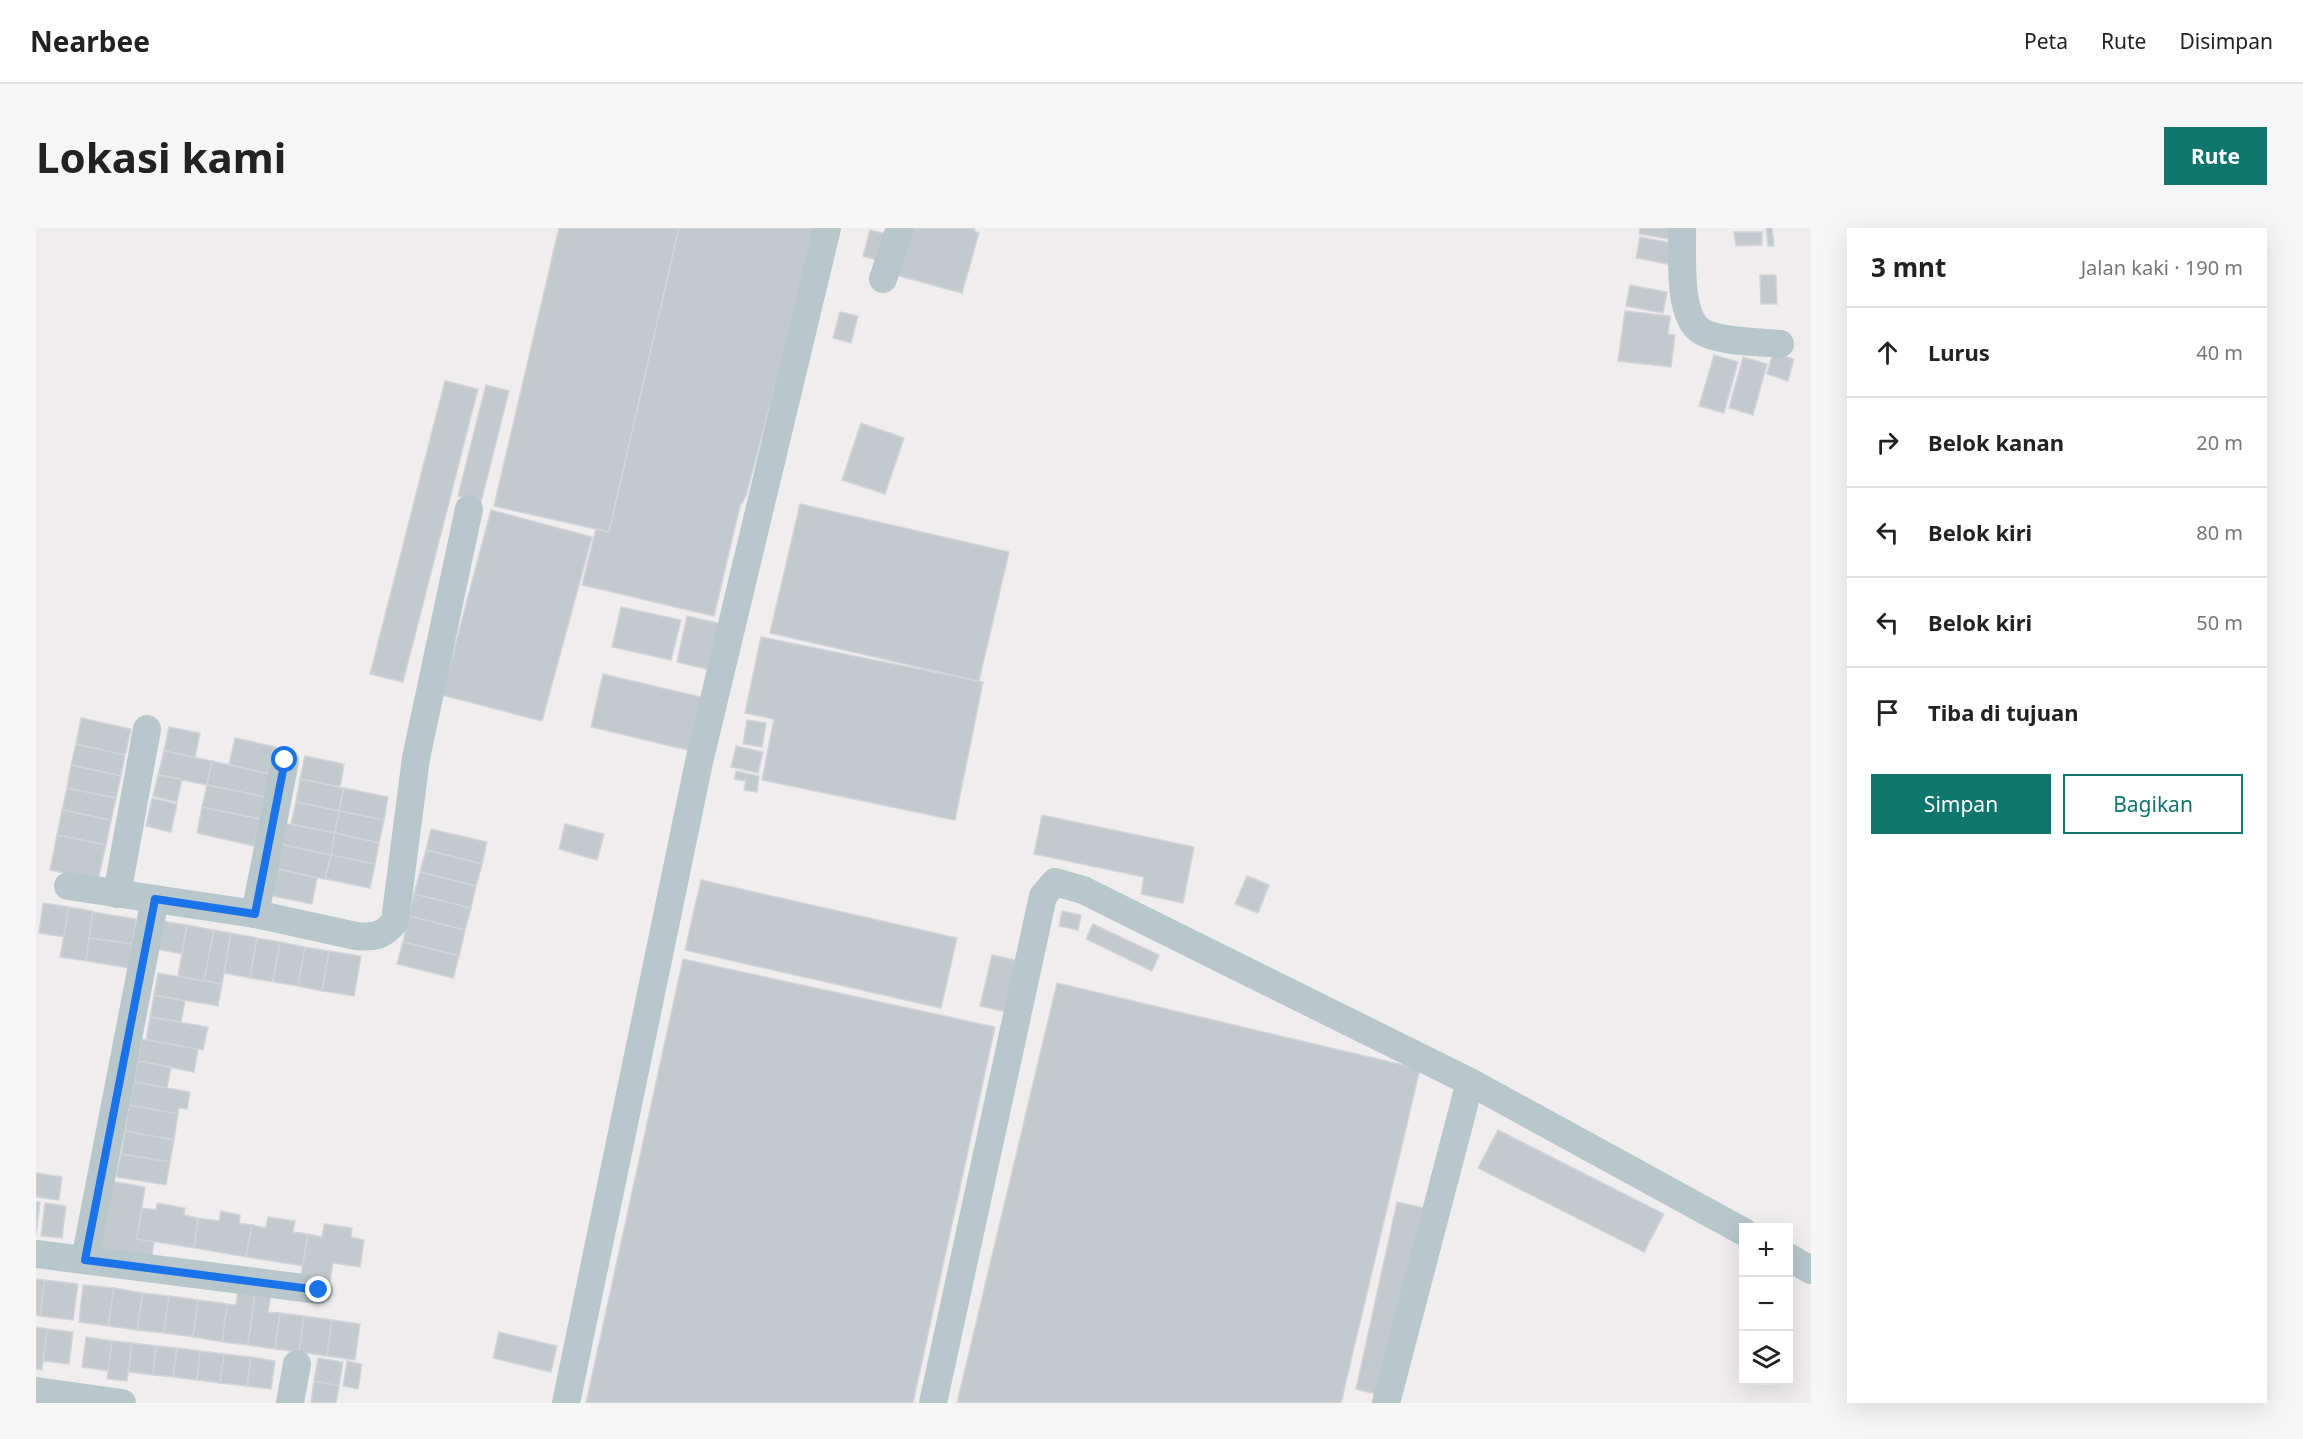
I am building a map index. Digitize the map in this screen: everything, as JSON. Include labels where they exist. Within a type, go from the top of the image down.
[{"type":"street","points":[[566,1403],[699,762],[827,228]]},
{"type":"street","points":[[883,279],[900,228]]},
{"type":"street","points":[[1682,228],[1684,298],[1688,315],[1694,326],[1711,335],[1780,344]]},
{"type":"street","points":[[68,886],[255,914],[356,936],[370,937],[389,929],[395,921],[416,758],[469,509]]},
{"type":"street","points":[[117,894],[147,729]]},
{"type":"street","points":[[255,914],[285,760]]},
{"type":"street","points":[[933,1403],[1042,896],[1055,882],[1083,890],[1470,1082],[1739,1230]]},
{"type":"street","points":[[85,1260],[155,899]]},
{"type":"street","points":[[1386,1403],[1470,1082]]},
{"type":"street","points":[[36,1254],[319,1290]]},
{"type":"street","points":[[1793,1260],[1811,1270]]},
{"type":"street","points":[[290,1403],[297,1364]]},
{"type":"street","points":[[36,1391],[122,1403]]},
{"type":"building","points":[[559,228],[679,228],[609,532],[494,506]]},
{"type":"building","points":[[679,228],[817,228],[746,496],[740,506],[714,616],[582,585],[596,529],[609,532]]},
{"type":"building","points":[[904,228],[975,228],[974,231],[979,233],[962,293],[892,274]]},
{"type":"building","points":[[1640,228],[1670,228],[1668,239],[1639,234]]},
{"type":"building","points":[[1766,228],[1772,228],[1774,246],[1768,246]]},
{"type":"building","points":[[870,230],[887,234],[880,261],[863,256]]},
{"type":"building","points":[[1734,232],[1762,232],[1762,245],[1736,246]]},
{"type":"building","points":[[1640,237],[1677,244],[1673,265],[1636,258]]},
{"type":"building","points":[[1760,275],[1776,275],[1777,304],[1761,304]]},
{"type":"building","points":[[1630,285],[1667,292],[1663,313],[1626,306]]},
{"type":"building","points":[[1625,311],[1670,316],[1668,334],[1675,335],[1671,367],[1618,361]]},
{"type":"building","points":[[840,312],[858,316],[851,343],[833,338]]},
{"type":"building","points":[[1773,353],[1794,359],[1788,381],[1767,374]]},
{"type":"building","points":[[1714,355],[1738,362],[1724,413],[1699,406]]},
{"type":"building","points":[[1743,357],[1767,364],[1753,415],[1729,408]]},
{"type":"building","points":[[445,381],[478,389],[403,682],[370,674]]},
{"type":"building","points":[[486,385],[509,391],[481,502],[458,496]]},
{"type":"building","points":[[861,423],[904,438],[885,494],[842,480]]},
{"type":"building","points":[[800,504],[1009,552],[979,681],[770,633]]},
{"type":"building","points":[[491,510],[592,537],[542,721],[442,695]]},
{"type":"building","points":[[621,607],[681,620],[671,660],[612,647]]},
{"type":"building","points":[[687,616],[726,625],[715,671],[677,662]]},
{"type":"building","points":[[761,637],[983,682],[955,820],[762,780],[774,719],[745,713]]},
{"type":"building","points":[[603,674],[705,698],[692,751],[591,727]]},
{"type":"building","points":[[81,718],[131,729],[125,755],[76,744]]},
{"type":"building","points":[[747,720],[766,723],[762,747],[743,744]]},
{"type":"building","points":[[169,727],[200,733],[195,757],[164,751]]},
{"type":"building","points":[[235,738],[276,747],[270,774],[229,765]]},
{"type":"building","points":[[76,744],[125,755],[121,776],[71,765]]},
{"type":"building","points":[[736,746],[763,752],[758,773],[731,767]]},
{"type":"building","points":[[164,751],[212,761],[207,785],[158,775]]},
{"type":"building","points":[[305,756],[344,764],[340,787],[300,779]]},
{"type":"building","points":[[212,761],[270,774],[265,797],[207,785]]},
{"type":"building","points":[[71,765],[121,776],[116,798],[67,788]]},
{"type":"building","points":[[736,771],[759,776],[757,792],[744,790],[746,781],[734,779]]},
{"type":"building","points":[[158,775],[182,779],[177,802],[153,796]]},
{"type":"building","points":[[300,779],[344,788],[339,811],[296,802]]},
{"type":"building","points":[[207,785],[265,797],[260,819],[202,807]]},
{"type":"building","points":[[67,788],[116,798],[111,820],[62,810]]},
{"type":"building","points":[[344,788],[388,797],[384,820],[339,811]]},
{"type":"building","points":[[152,798],[177,804],[171,832],[146,826]]},
{"type":"building","points":[[296,802],[339,811],[335,833],[291,824]]},
{"type":"building","points":[[202,807],[260,819],[254,846],[197,833]]},
{"type":"building","points":[[62,810],[111,820],[106,845],[57,835]]},
{"type":"building","points":[[339,811],[384,820],[379,843],[335,833]]},
{"type":"building","points":[[1042,815],[1194,847],[1183,903],[1141,894],[1144,877],[1034,854]]},
{"type":"building","points":[[282,823],[335,833],[331,855],[278,844]]},
{"type":"building","points":[[565,824],[604,834],[597,860],[559,849]]},
{"type":"building","points":[[431,829],[487,842],[482,864],[426,850]]},
{"type":"building","points":[[335,833],[379,843],[375,864],[331,855]]},
{"type":"building","points":[[57,835],[106,845],[98,880],[50,870]]},
{"type":"building","points":[[278,844],[331,855],[325,879],[273,868]]},
{"type":"building","points":[[426,850],[482,864],[476,886],[420,872]]},
{"type":"building","points":[[331,855],[375,864],[370,888],[325,879]]},
{"type":"building","points":[[273,868],[317,878],[312,904],[268,895]]},
{"type":"building","points":[[420,872],[476,886],[471,908],[414,894]]},
{"type":"building","points":[[1247,876],[1269,885],[1258,913],[1235,904]]},
{"type":"building","points":[[701,880],[957,938],[941,1008],[685,950]]},
{"type":"building","points":[[414,894],[471,908],[465,930],[409,916]]},
{"type":"building","points":[[43,903],[69,907],[64,937],[39,933]]},
{"type":"building","points":[[69,907],[93,911],[86,961],[60,957]]},
{"type":"building","points":[[1062,911],[1081,915],[1078,930],[1059,926]]},
{"type":"building","points":[[93,912],[136,919],[132,944],[89,938]]},
{"type":"building","points":[[409,916],[465,930],[459,956],[403,942]]},
{"type":"building","points":[[162,921],[187,925],[182,954],[157,949]]},
{"type":"building","points":[[1093,924],[1159,955],[1152,971],[1086,939]]},
{"type":"building","points":[[187,925],[214,930],[204,981],[178,976]]},
{"type":"building","points":[[214,930],[231,933],[222,984],[204,981]]},
{"type":"building","points":[[231,933],[257,938],[250,978],[224,973]]},
{"type":"building","points":[[89,938],[132,944],[129,968],[86,961]]},
{"type":"building","points":[[257,938],[280,942],[273,982],[250,978]]},
{"type":"building","points":[[280,942],[305,947],[298,986],[273,982]]},
{"type":"building","points":[[403,942],[459,956],[453,978],[397,964]]},
{"type":"building","points":[[305,947],[329,951],[322,991],[298,986]]},
{"type":"building","points":[[329,951],[361,956],[354,996],[322,991]]},
{"type":"building","points":[[992,955],[1023,962],[1012,1013],[980,1006]]},
{"type":"building","points":[[683,959],[995,1027],[913,1403],[586,1403]]},
{"type":"building","points":[[158,973],[222,984],[218,1006],[154,995]]},
{"type":"building","points":[[1057,983],[1420,1069],[1341,1403],[957,1403]]},
{"type":"building","points":[[154,995],[185,1001],[181,1022],[150,1017]]},
{"type":"building","points":[[150,1017],[208,1027],[203,1050],[146,1040]]},
{"type":"building","points":[[142,1039],[198,1049],[194,1072],[138,1061]]},
{"type":"building","points":[[138,1061],[171,1067],[167,1088],[134,1082]]},
{"type":"building","points":[[134,1082],[190,1092],[187,1109],[179,1108],[178,1114],[129,1105]]},
{"type":"building","points":[[129,1105],[178,1114],[174,1140],[125,1131]]},
{"type":"building","points":[[1498,1130],[1664,1214],[1644,1252],[1478,1168]]},
{"type":"building","points":[[125,1131],[174,1140],[170,1162],[121,1154]]},
{"type":"building","points":[[121,1154],[170,1162],[166,1185],[116,1177]]},
{"type":"building","points":[[36,1173],[62,1177],[59,1200],[36,1197]]},
{"type":"building","points":[[105,1180],[145,1187],[137,1239],[154,1242],[151,1263],[94,1247]]},
{"type":"building","points":[[36,1202],[40,1202],[36,1235]]},
{"type":"building","points":[[1397,1202],[1424,1208],[1383,1396],[1356,1389]]},
{"type":"building","points":[[45,1203],[66,1206],[62,1238],[41,1236]]},
{"type":"building","points":[[157,1203],[185,1208],[184,1215],[198,1218],[194,1248],[137,1239],[142,1208],[156,1210]]},
{"type":"building","points":[[221,1211],[240,1215],[239,1223],[252,1225],[246,1257],[194,1248],[198,1218],[219,1221]]},
{"type":"building","points":[[268,1217],[295,1221],[293,1232],[308,1234],[303,1266],[246,1257],[252,1225],[266,1228]]},
{"type":"building","points":[[324,1224],[352,1228],[351,1237],[364,1240],[360,1267],[333,1263],[330,1282],[301,1276],[308,1234],[322,1237]]},
{"type":"building","points":[[36,1279],[45,1280],[40,1316],[36,1315]]},
{"type":"building","points":[[45,1280],[78,1284],[73,1320],[40,1316]]},
{"type":"building","points":[[83,1285],[114,1288],[108,1326],[79,1322]]},
{"type":"building","points":[[114,1288],[143,1293],[137,1330],[108,1326]]},
{"type":"building","points":[[238,1289],[255,1292],[248,1345],[222,1342],[227,1304],[236,1305]]},
{"type":"building","points":[[255,1292],[271,1294],[268,1312],[280,1313],[275,1349],[248,1345]]},
{"type":"building","points":[[143,1293],[169,1296],[164,1333],[137,1330]]},
{"type":"building","points":[[169,1296],[198,1300],[193,1337],[164,1333]]},
{"type":"building","points":[[198,1300],[227,1304],[222,1342],[193,1337]]},
{"type":"building","points":[[280,1313],[304,1316],[299,1352],[275,1349]]},
{"type":"building","points":[[304,1316],[332,1320],[327,1356],[299,1352]]},
{"type":"building","points":[[332,1320],[360,1324],[355,1360],[327,1356]]},
{"type":"building","points":[[36,1327],[47,1329],[42,1370],[36,1369]]},
{"type":"building","points":[[47,1329],[73,1332],[69,1364],[43,1361]]},
{"type":"building","points":[[499,1332],[557,1346],[551,1372],[493,1358]]},
{"type":"building","points":[[86,1337],[112,1341],[109,1371],[82,1367]]},
{"type":"building","points":[[112,1341],[132,1343],[127,1381],[107,1379]]},
{"type":"building","points":[[132,1343],[156,1346],[153,1375],[129,1372]]},
{"type":"building","points":[[156,1346],[177,1348],[173,1377],[153,1375]]},
{"type":"building","points":[[177,1348],[200,1351],[197,1380],[173,1377]]},
{"type":"building","points":[[200,1351],[224,1354],[220,1383],[197,1380]]},
{"type":"building","points":[[224,1354],[251,1357],[247,1386],[220,1383]]},
{"type":"building","points":[[251,1357],[275,1361],[271,1389],[247,1386]]},
{"type":"building","points":[[318,1358],[343,1362],[339,1386],[314,1381]]},
{"type":"building","points":[[347,1361],[362,1364],[358,1389],[343,1386]]},
{"type":"building","points":[[314,1381],[339,1386],[336,1403],[311,1403]]},
{"type":"route","points":[[285,760],[255,914],[155,899],[85,1260],[319,1290]]}]
